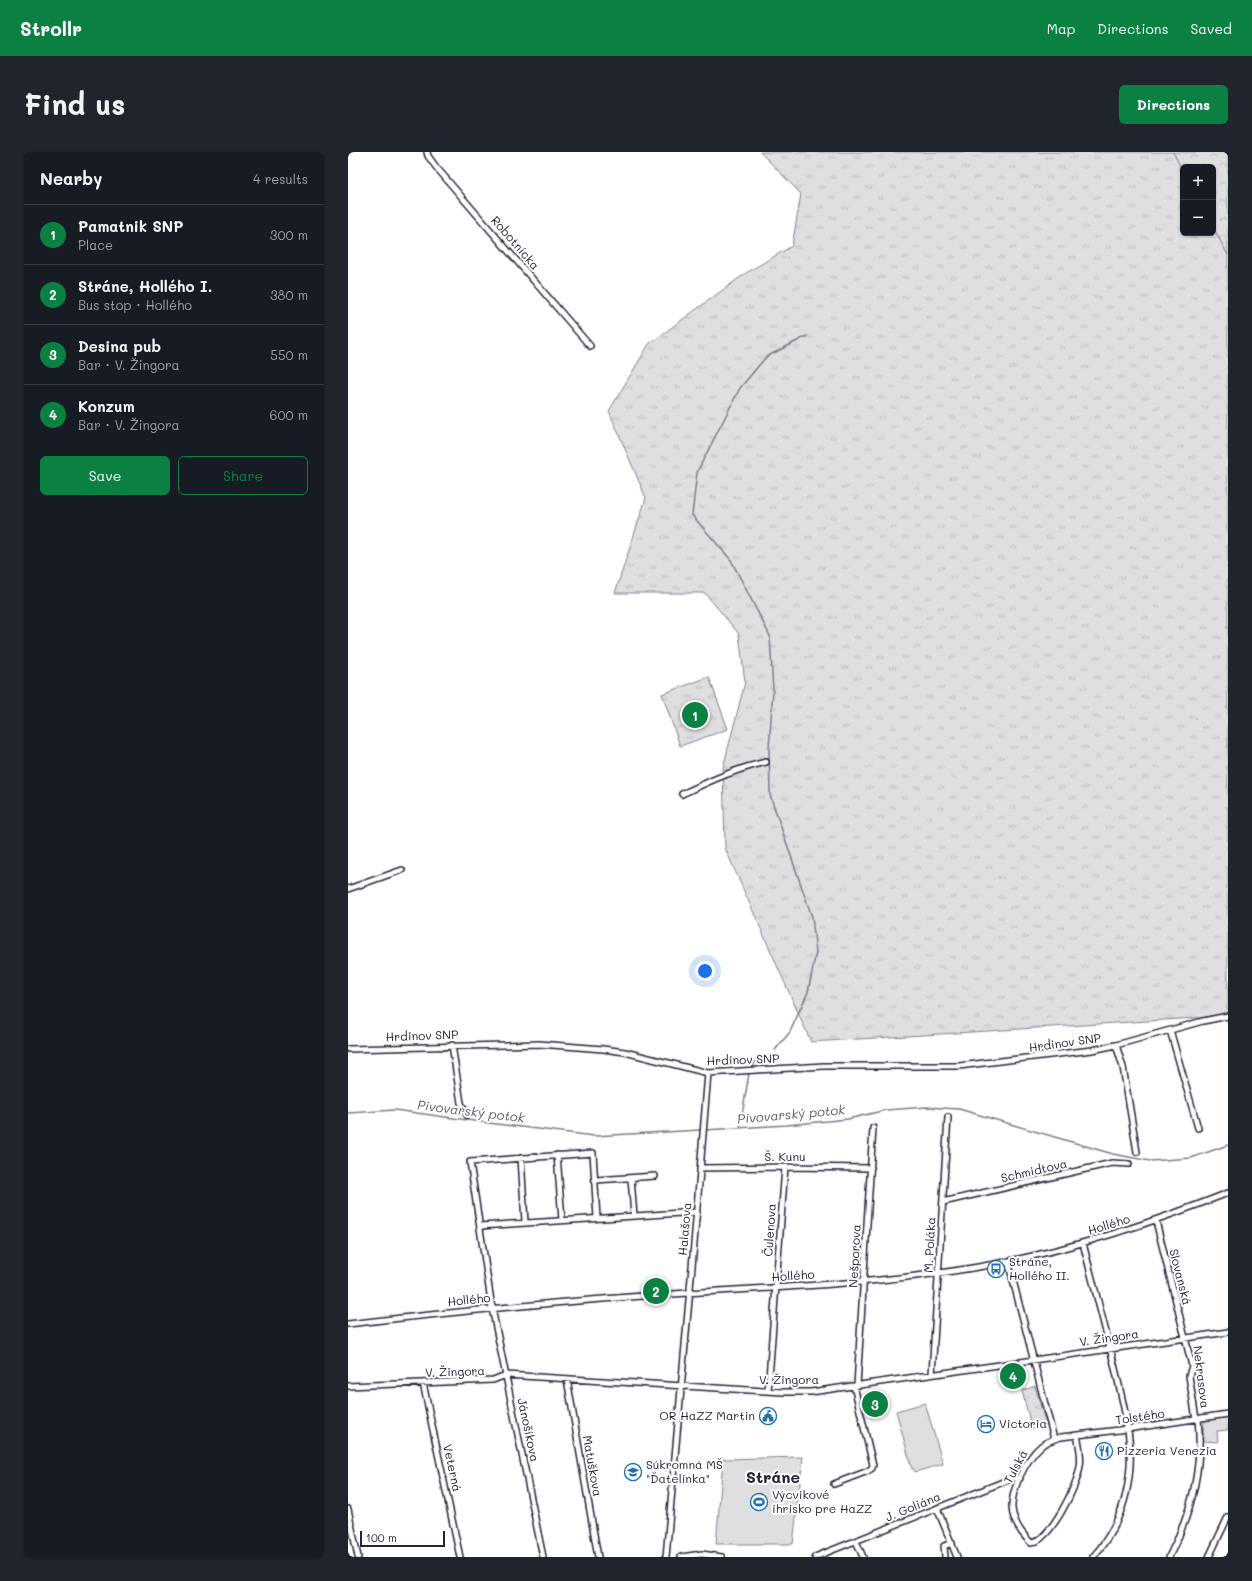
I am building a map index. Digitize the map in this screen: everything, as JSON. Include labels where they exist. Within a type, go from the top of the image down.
[{"type":"street","name":"Robotnícka","points":[[427,152],[436,168],[590,346]]},
{"type":"street","points":[[682,794],[741,768],[766,762]]},
{"type":"street","points":[[348,889],[402,870]]},
{"type":"street","name":"Hrdinov SNP","points":[[348,1049],[452,1045],[539,1044],[625,1052],[708,1073],[853,1066],[959,1066],[1063,1054],[1116,1045],[1228,1016]]},
{"type":"street","points":[[1170,1030],[1198,1128]]},
{"type":"street","points":[[452,1045],[461,1103],[466,1115]]},
{"type":"street","name":"Hrdinov SNP","points":[[1116,1045],[1123,1067],[1137,1152]]},
{"type":"street","name":"Halašova","points":[[666,1557],[708,1073]]},
{"type":"street","name":"M. Poláka","points":[[932,1374],[948,1117]]},
{"type":"street","name":"Nešporova","points":[[834,1484],[868,1471],[873,1465],[856,1386],[873,1128]]},
{"type":"street","points":[[525,1222],[521,1158],[593,1153],[598,1218]]},
{"type":"street","points":[[557,1155],[562,1220]]},
{"type":"street","name":"Jánošíkova","points":[[521,1158],[470,1162],[492,1308],[543,1557]]},
{"type":"street","name":"Schmidtova","points":[[943,1202],[1112,1163],[1129,1164]]},
{"type":"street","name":"Čulenova","points":[[768,1391],[785,1167]]},
{"type":"street","name":"Š. Kunu","points":[[700,1168],[871,1168]]},
{"type":"street","points":[[596,1180],[656,1176]]},
{"type":"street","points":[[631,1178],[634,1216]]},
{"type":"street","name":"Hollého","points":[[348,1324],[492,1308],[689,1293],[864,1282],[938,1273],[1008,1261],[1083,1243],[1156,1221],[1228,1195]]},
{"type":"street","points":[[480,1226],[697,1212]]},
{"type":"street","name":"Slovanská","points":[[1156,1221],[1185,1338]]},
{"type":"street","points":[[1083,1243],[1118,1384],[1127,1429],[1130,1464],[1125,1499],[1112,1532],[1094,1557]]},
{"type":"street","points":[[1008,1261],[1054,1439]]},
{"type":"street","name":"V. Žingora","points":[[348,1386],[493,1380],[506,1375],[804,1392],[856,1386],[1228,1332]]},
{"type":"street","name":"Nekrasova","points":[[1169,1557],[1188,1513],[1196,1481],[1200,1446],[1197,1419],[1189,1376],[1192,1366],[1185,1338]]},
{"type":"street","name":"Matuškova","points":[[567,1379],[598,1557]]},
{"type":"street","name":"Veterná","points":[[424,1383],[460,1557]]},
{"type":"street","name":"Tolstého","points":[[1054,1439],[1228,1414]]},
{"type":"street","name":"Tulská","points":[[1054,1439],[1041,1446],[1028,1460],[1012,1502],[1017,1525],[1031,1543],[1036,1542],[1047,1533],[1059,1517],[1077,1478],[1080,1466],[1077,1435]]},
{"type":"street","name":"J. Goliána","points":[[815,1557],[1012,1478],[1020,1478]]},
{"type":"street","points":[[937,1508],[957,1557]]},
{"type":"street","points":[[348,1509],[358,1557]]},
{"type":"street","points":[[1209,1557],[1228,1516]]},
{"type":"street","points":[[856,1541],[863,1557]]},
{"type":"street","points":[[945,1557],[944,1546],[952,1543]]},
{"type":"street","points":[[681,1557],[702,1554],[722,1557]]},
{"type":"green space","points":[[760,152],[1173,152],[1180,165],[1180,236],[1216,236],[1216,233],[1228,255],[1228,1016],[811,1042],[725,848],[723,768],[745,682],[739,634],[705,593],[615,593],[646,498],[609,411],[649,344],[746,273],[792,246],[801,194]]},
{"type":"green space","points":[[1173,152],[1228,152],[1228,255],[1216,233],[1216,164],[1180,164],[1180,165]]},
{"type":"green space","points":[[709,677],[728,729],[680,746],[662,694]]},
{"type":"green space","points":[[1035,1386],[1046,1425],[1032,1429],[1022,1391]]},
{"type":"green space","points":[[925,1403],[943,1464],[915,1472],[914,1469],[912,1469],[896,1411]]},
{"type":"green space","points":[[1228,1416],[1228,1430],[1217,1431],[1218,1442],[1204,1441],[1204,1421],[1206,1419]]},
{"type":"green space","name":"Výcvikové ihrisko pre HaZZ","points":[[803,1457],[793,1544],[716,1544],[723,1459]]},
{"type":"waterway","points":[[775,1050],[790,1032],[808,992],[816,952],[812,917],[770,795],[769,749],[773,690],[770,636],[731,560],[692,515],[697,472],[740,388],[766,357],[807,336]]},
{"type":"waterway","points":[[750,1069],[757,1060],[764,1056]]},
{"type":"waterway","points":[[740,1128],[749,1073]]},
{"type":"waterway","name":"Pivovarský potok","points":[[705,1130],[787,1125],[848,1119],[886,1110],[927,1107],[959,1109],[1113,1154],[1150,1161],[1191,1158],[1228,1145]]},
{"type":"waterway","name":"Pivovarský potok","points":[[348,1113],[395,1110],[594,1136],[701,1130]]},
{"type":"place","name":"Pamatnik SNP","points":[[695,715]]},
{"type":"place","name":"Stráne, Hollého II.","points":[[996,1269]]},
{"type":"place","name":"Stráne, Hollého I.","points":[[656,1291]]},
{"type":"place","name":"Konzum","points":[[1013,1376]]},
{"type":"place","name":"Desina pub","points":[[875,1404]]},
{"type":"place","name":"OR HaZZ Martin","points":[[768,1416]]},
{"type":"place","name":"Victoria","points":[[986,1424]]},
{"type":"place","name":"Pizzeria Venezia","points":[[1104,1451]]},
{"type":"place","name":"Súkromná MŠ \"Ďatelinka\"","points":[[633,1472]]},
{"type":"place","name":"Výcvikové ihrisko pre HaZZ","points":[[759,1502]]},
{"type":"district","name":"Stráne","points":[[773,1477]]}]
